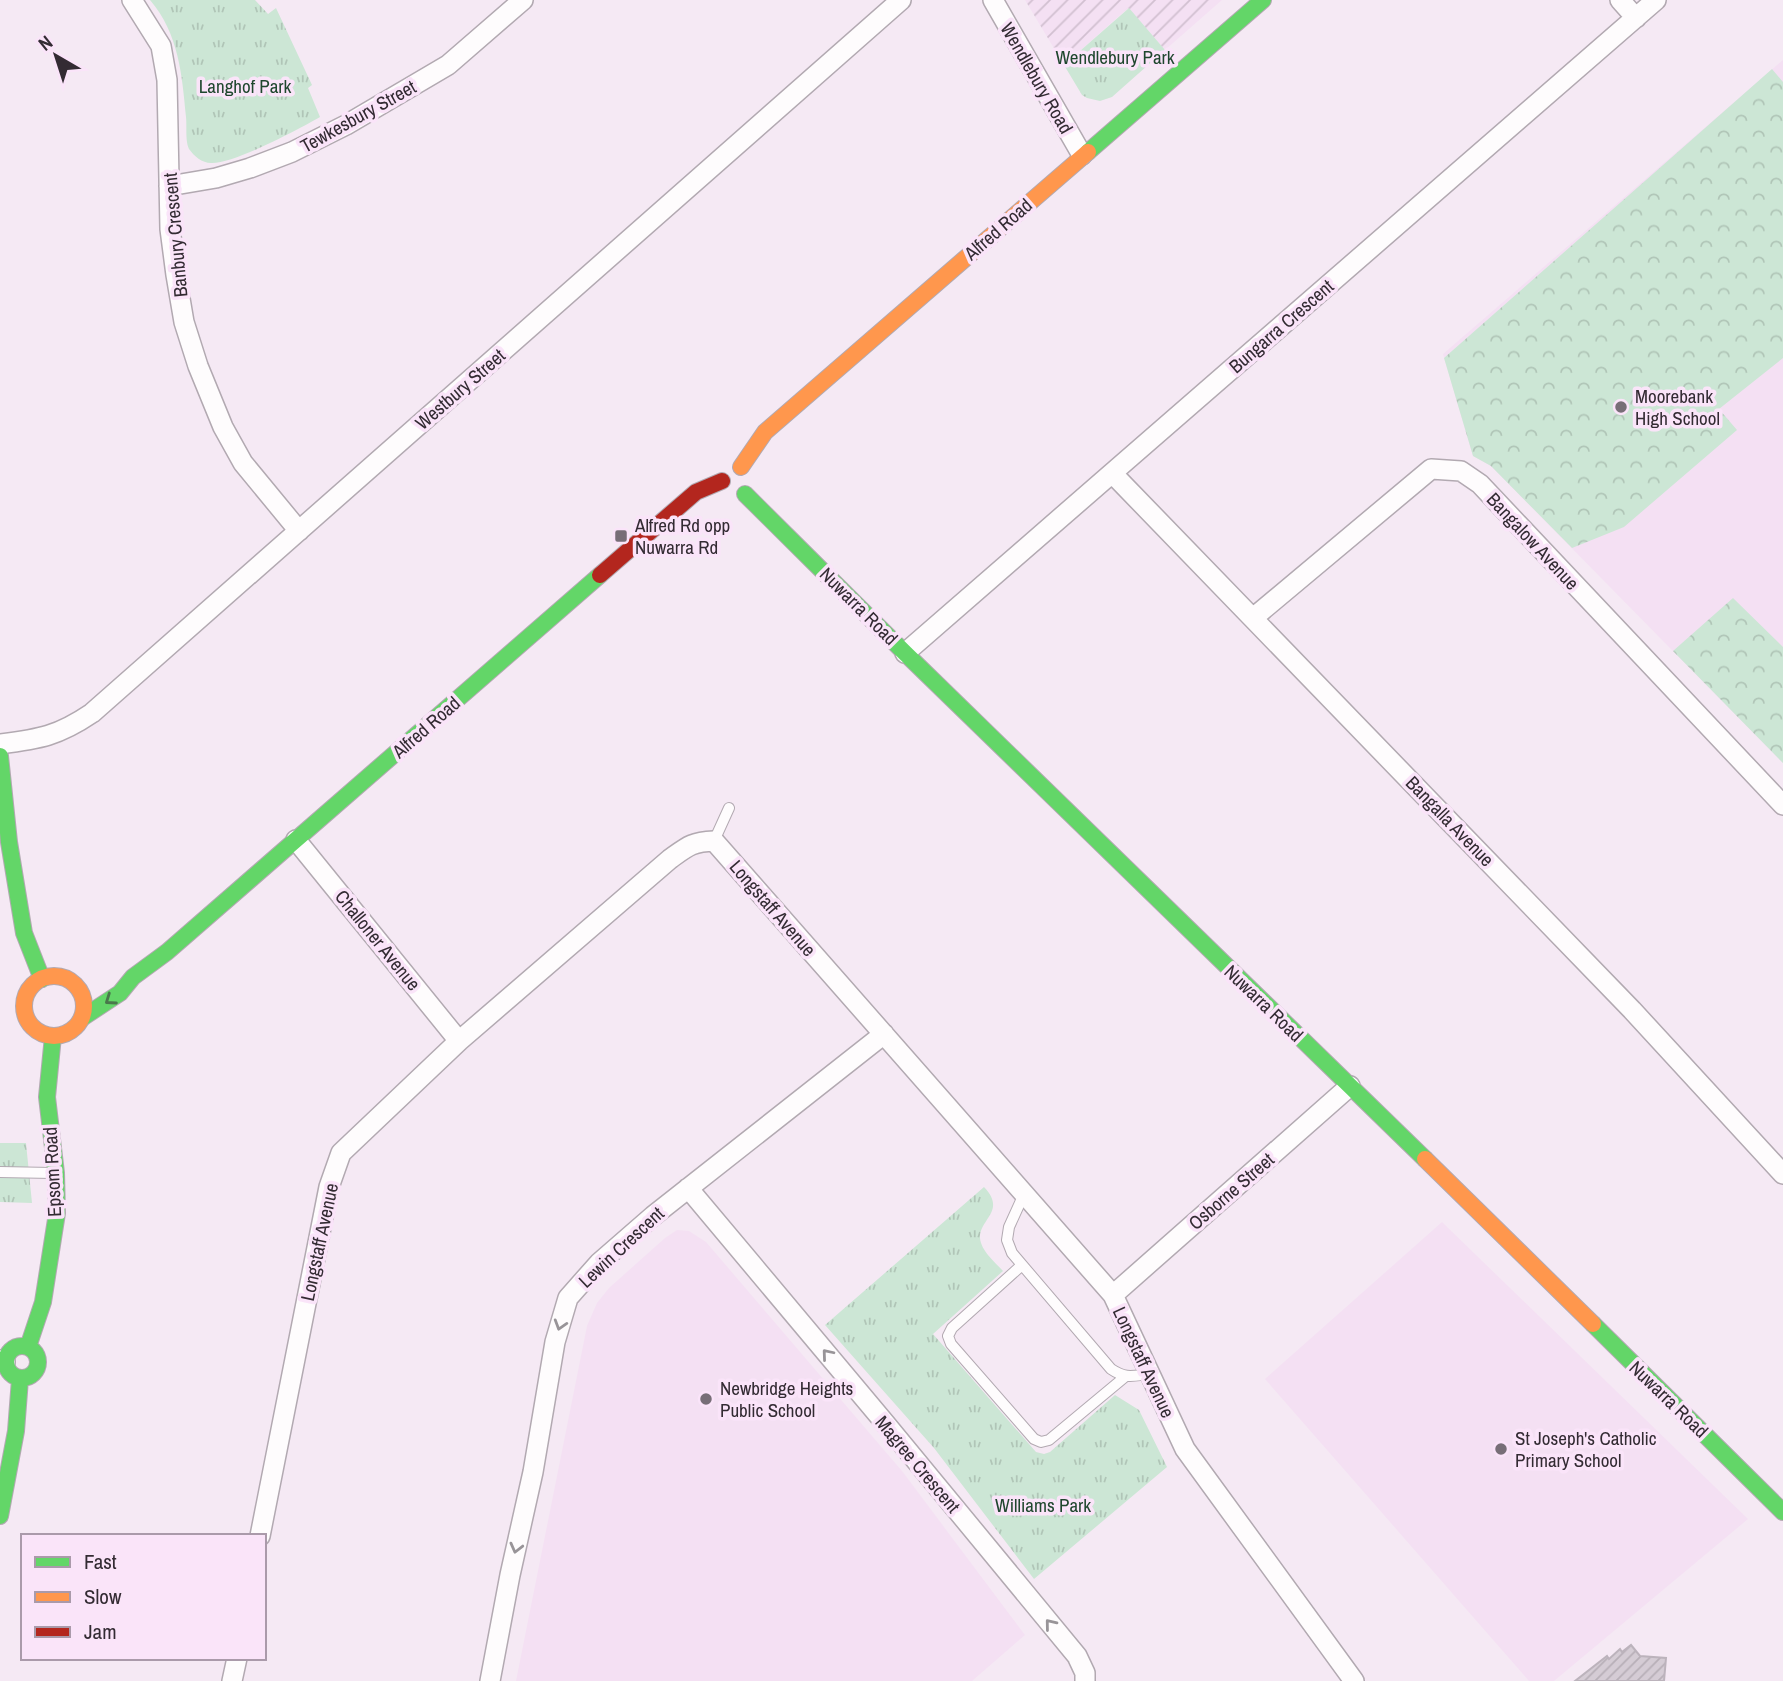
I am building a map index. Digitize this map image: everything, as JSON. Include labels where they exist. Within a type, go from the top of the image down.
[{"type":"street","name":"Banbury Crescent","points":[[132,0],[161,46],[167,80],[170,229],[184,322],[198,366],[223,427],[243,463],[299,531]]},
{"type":"street","name":"Tewkesbury Street","points":[[169,186],[216,178],[250,168],[292,152],[346,125],[448,65],[523,0]]},
{"type":"street","name":"Westbury Street","points":[[0,744],[46,737],[92,713],[901,0]]},
{"type":"street","name":"Wendlebury Road","points":[[993,0],[1082,155]]},
{"type":"street","name":"Alfred Road","points":[[747,479],[765,432],[1263,0]]},
{"type":"street","points":[[1620,0],[1636,18]]},
{"type":"street","name":"Bungarra Crescent","points":[[905,653],[1656,0]]},
{"type":"street","points":[[737,466],[747,479],[736,496],[724,490],[722,476],[728,469],[737,466]]},
{"type":"street","name":"Bangalow Avenue","points":[[1253,618],[1431,469],[1461,471],[1480,484],[1783,805]]},
{"type":"street","name":"Bangalla Avenue","points":[[1112,473],[1632,1010],[1783,1174]]},
{"type":"street","name":"Nuwarra Road","points":[[747,479],[905,653],[1783,1512]]},
{"type":"street","name":"Alfred Road","points":[[82,1017],[120,993],[134,977],[167,952],[696,492],[722,481]]},
{"type":"street","points":[[0,756],[9,842],[24,933],[42,979]]},
{"type":"street","name":"Challoner Avenue","points":[[296,840],[459,1041]]},
{"type":"street","name":"Longstaff Avenue","points":[[260,1534],[329,1187],[341,1153],[459,1041],[670,859],[697,842],[714,841],[1113,1295],[1185,1448],[1354,1681]]},
{"type":"street","points":[[68,979],[80,991],[83,1000],[82,1017],[70,1031],[62,1035],[53,1036],[36,1031],[26,1017],[25,999],[34,984],[50,976],[90,980]]},
{"type":"street","name":"Alfred Road","points":[[112,980],[134,977]]},
{"type":"street","name":"Lewin Crescent","points":[[490,1681],[533,1472],[555,1342],[568,1298],[599,1264],[653,1216],[884,1034]]},
{"type":"street","name":"Epsom Road","points":[[28,1348],[43,1302],[57,1213],[56,1173],[47,1097],[53,1036]]},
{"type":"street","name":"Osborne Street","points":[[1113,1295],[1350,1086]]},
{"type":"street","name":"Magree Crescent","points":[[688,1188],[1068,1645],[1081,1664],[1086,1681]]},
{"type":"street","points":[[22,1346],[32,1349],[38,1358],[37,1368],[30,1377],[20,1379],[8,1372],[3,1361],[12,1349],[22,1346]]},
{"type":"street","points":[[0,1516],[13,1447],[20,1379]]},
{"type":"street","points":[[232,1681],[237,1660]]},
{"type":"lane","points":[[714,841],[729,808]]},
{"type":"lane","points":[[0,1172],[56,1173]]},
{"type":"lane","points":[[1024,1194],[1009,1227],[1007,1240],[1012,1253],[1111,1369],[1121,1376],[1149,1374]]},
{"type":"lane","points":[[1022,1265],[952,1328],[948,1336],[951,1344],[1034,1438],[1041,1442],[1049,1440],[1126,1376]]},
{"type":"shaded area","points":[[1025,0],[1222,0],[1165,50],[1128,8],[1064,65]]},
{"type":"shaded area","name":"Moorebank High School","points":[[1783,60],[1783,763],[1491,466],[1473,456],[1443,354]]},
{"type":"shaded area","name":"St Joseph's Catholic Primary School","points":[[1442,1222],[1748,1519],[1554,1681],[1529,1681],[1265,1379]]},
{"type":"shaded area","name":"Newbridge Heights Public School","points":[[677,1230],[689,1231],[706,1242],[902,1471],[1025,1635],[972,1681],[516,1681],[587,1326],[597,1303],[609,1288]]},
{"type":"green space","name":"Langhof Park","points":[[150,0],[255,0],[268,14],[276,8],[312,85],[308,88],[320,117],[235,158],[211,163],[198,159],[188,146],[183,86],[173,41],[160,13]]},
{"type":"green space","name":"Wendlebury Park","points":[[1129,8],[1165,50],[1112,97],[1100,101],[1087,98],[1082,95],[1064,65]]},
{"type":"green space","name":"Moorebank High School","points":[[1772,69],[1783,82],[1783,358],[1719,409],[1737,430],[1624,527],[1572,548],[1491,466],[1473,456],[1444,358]]},
{"type":"green space","points":[[1733,598],[1783,647],[1783,763],[1673,651]]},
{"type":"green space","points":[[0,1143],[26,1143],[32,1203],[0,1202]]},
{"type":"green space","name":"Williams Park","points":[[984,1187],[993,1202],[993,1209],[983,1225],[981,1243],[1003,1271],[933,1334],[1036,1452],[1050,1452],[1115,1395],[1139,1410],[1167,1467],[1034,1579],[934,1448],[825,1325]]},
{"type":"building","points":[[1631,1645],[1640,1656],[1666,1658],[1664,1681],[1575,1681],[1607,1656],[1609,1659],[1620,1649],[1622,1652]]},
{"type":"traffic: fast","points":[[1088,152],[1263,0]]},
{"type":"traffic: fast","points":[[745,494],[1425,1159]]},
{"type":"traffic: fast","points":[[82,1018],[120,993],[133,977],[167,952],[600,575]]},
{"type":"traffic: fast","points":[[0,756],[9,842],[24,933],[42,979]]},
{"type":"traffic: fast","points":[[28,1347],[43,1302],[57,1213],[56,1173],[47,1097],[53,1036]]},
{"type":"traffic: fast","points":[[1593,1324],[1783,1512]]},
{"type":"traffic: fast","points":[[22,1346],[34,1350],[38,1362],[34,1374],[22,1378],[10,1374],[6,1362],[10,1350],[22,1346]]},
{"type":"traffic: fast","points":[[0,1516],[16,1431],[20,1379]]},
{"type":"traffic: slow","points":[[741,467],[765,432],[1088,152]]},
{"type":"traffic: slow","points":[[54,976],[71,981],[79,989],[84,1006],[79,1023],[71,1031],[54,1036],[37,1031],[29,1023],[24,1006],[29,989],[37,981],[54,976]]},
{"type":"traffic: slow","points":[[1425,1159],[1593,1324]]},
{"type":"traffic: jam","points":[[600,575],[696,492],[722,481]]},
{"type":"place","name":"Moorebank High School","points":[[1621,407]]},
{"type":"place","name":"Alfred Rd opp Nuwarra Rd","points":[[621,536]]},
{"type":"place","name":"Newbridge Heights Public School","points":[[706,1399]]},
{"type":"place","name":"St Joseph's Catholic Primary School","points":[[1501,1449]]}]
